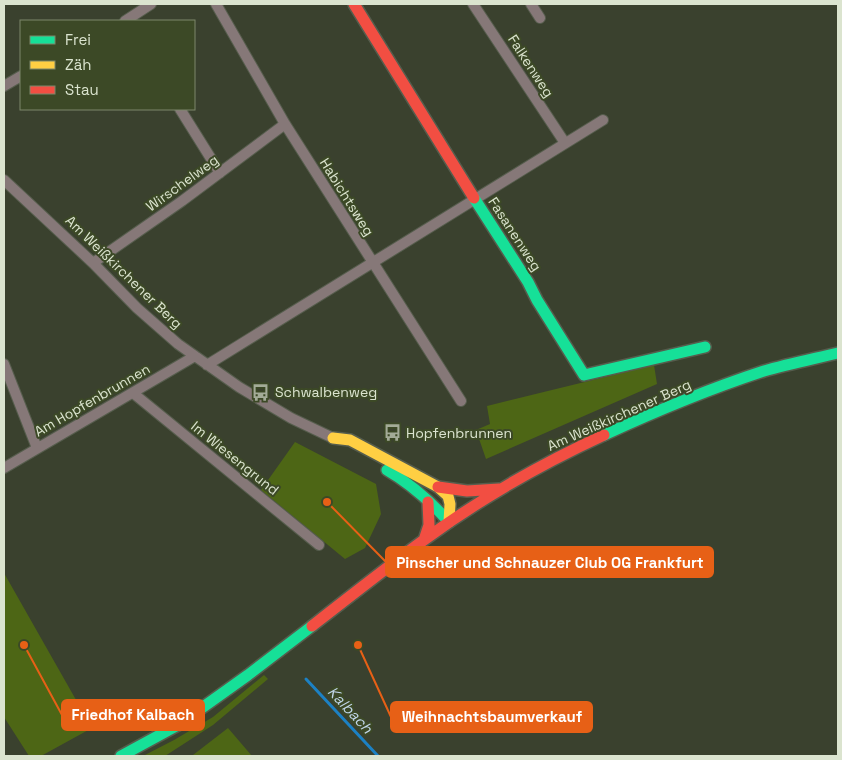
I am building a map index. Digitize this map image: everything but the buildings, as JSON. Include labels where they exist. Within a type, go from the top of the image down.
[{"type":"street","points":[[127,20],[151,4]]},
{"type":"street","name":"Habichtsweg","points":[[216,4],[285,124],[461,401]]},
{"type":"street","name":"Fasanenweg","points":[[354,4],[584,375],[705,347]]},
{"type":"street","name":"Falkenweg","points":[[473,4],[565,143]]},
{"type":"street","points":[[531,4],[540,18]]},
{"type":"street","points":[[4,86],[20,77]]},
{"type":"street","points":[[181,110],[220,173]]},
{"type":"street","points":[[207,364],[603,120]]},
{"type":"street","name":"Wirschelweg","points":[[93,263],[220,173],[285,124]]},
{"type":"street","name":"Am Weißkirchener Berg","points":[[4,180],[93,263],[137,308],[178,344],[258,399],[291,418],[333,438],[345,448],[400,477],[449,522],[502,488],[574,449],[666,406],[766,371],[838,353]]},
{"type":"street","name":"Am Hopfenbrunnen","points":[[4,468],[195,356]]},
{"type":"street","points":[[4,364],[37,448]]},
{"type":"street","name":"Im Wiesengrund","points":[[133,393],[319,545]]},
{"type":"street","name":"Am Weißkirchener Berg","points":[[333,438],[350,440],[438,487],[467,491],[502,488]]},
{"type":"street","points":[[121,756],[178,725],[248,675],[449,522],[450,504],[448,496],[438,487]]},
{"type":"street","points":[[424,540],[429,525],[428,502]]},
{"type":"green space","points":[[654,365],[657,384],[486,459],[476,430],[490,424],[487,406]]},
{"type":"green space","points":[[295,442],[376,484],[381,514],[365,548],[345,559],[261,490]]},
{"type":"green space","points":[[4,573],[92,728],[41,756],[29,756],[4,717]]},
{"type":"green space","points":[[264,675],[268,679],[213,725],[165,756],[143,756],[213,717]]},
{"type":"green space","points":[[228,728],[252,756],[191,756],[193,755]]},
{"type":"waterway","name":"Kalbach","points":[[306,679],[378,756]]},
{"type":"traffic: fast","points":[[474,198],[528,282],[537,300],[584,375],[705,347]]},
{"type":"traffic: fast","points":[[604,435],[643,417],[743,378],[773,368],[838,353]]},
{"type":"traffic: fast","points":[[387,470],[420,494],[449,522]]},
{"type":"traffic: fast","points":[[121,756],[178,725],[312,626]]},
{"type":"traffic: slow","points":[[333,438],[350,440],[438,487],[448,496],[450,504],[449,522]]},
{"type":"traffic: jam","points":[[354,4],[474,198]]},
{"type":"traffic: jam","points":[[312,626],[467,510],[534,470],[604,435]]},
{"type":"traffic: jam","points":[[438,487],[467,491],[499,489]]},
{"type":"traffic: jam","points":[[424,540],[429,525],[428,502]]},
{"type":"place","name":"Schwalbenweg","points":[[261,392]]},
{"type":"place","name":"Hopfenbrunnen","points":[[392,433]]},
{"type":"place","name":"Pinscher und Schnauzer Club OG Frankfurt","points":[[327,502]]},
{"type":"place","name":"Friedhof Kalbach","points":[[24,645]]},
{"type":"place","name":"Weihnachtsbaumverkauf","points":[[358,645]]}]
